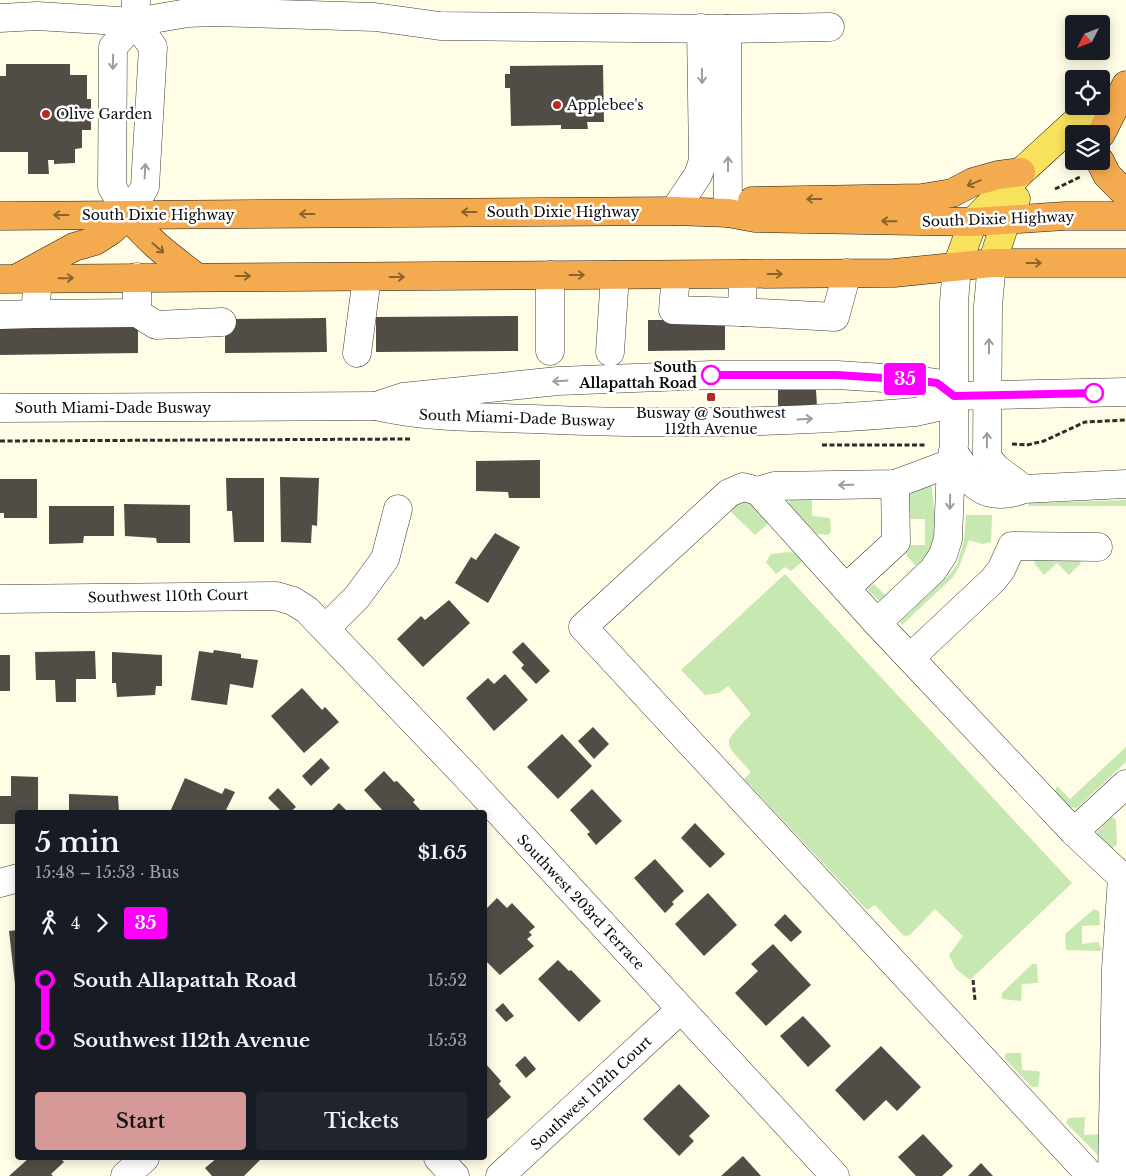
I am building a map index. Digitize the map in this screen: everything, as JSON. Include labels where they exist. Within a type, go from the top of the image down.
[{"type":"highway","points":[[1106,125],[1126,85]]},
{"type":"highway","points":[[1098,170],[1107,175],[1126,194]]},
{"type":"highway","points":[[728,213],[754,200],[922,198],[952,194],[974,182],[998,175],[1021,172]]},
{"type":"highway","name":"South Dixie Highway","points":[[0,216],[674,211],[728,213],[755,218],[973,222],[1065,216],[1126,216]]},
{"type":"highway","points":[[18,278],[74,247],[95,241],[112,230],[128,215],[142,234],[161,251],[195,276]]},
{"type":"highway","points":[[18,278],[847,274],[894,273],[992,263],[1126,263]]},
{"type":"main road","points":[[1110,90],[1126,75]]},
{"type":"main road","points":[[957,266],[973,222],[1021,172],[1083,115]]},
{"type":"main road","points":[[992,263],[1006,221],[1024,180],[1045,151]]},
{"type":"street","points":[[0,18],[136,11],[181,14],[213,12],[374,17],[440,26],[830,27]]},
{"type":"street","points":[[136,11],[153,47],[145,187],[128,215],[112,187],[113,47],[136,11]]},
{"type":"street","points":[[674,211],[698,175],[703,161],[714,28]]},
{"type":"street","points":[[714,28],[728,213]]},
{"type":"street","points":[[992,263],[988,306],[987,457],[996,468],[1024,488]]},
{"type":"street","points":[[877,623],[933,570],[943,555],[948,539],[954,396],[954,302],[957,266]]},
{"type":"street","points":[[742,312],[743,274]]},
{"type":"street","points":[[676,275],[673,310],[835,317],[847,274]]},
{"type":"street","points":[[550,275],[550,351]]},
{"type":"street","points":[[610,352],[615,275]]},
{"type":"street","points":[[137,277],[137,313]]},
{"type":"street","points":[[357,353],[367,277]]},
{"type":"street","points":[[18,278],[36,314]]},
{"type":"street","points":[[0,315],[137,313],[156,325],[222,322]]},
{"type":"street","name":"South Miami-Dade Busway","points":[[376,406],[404,396],[558,381],[711,375],[837,375],[905,379],[937,383],[954,396]]},
{"type":"street","name":"South Miami-Dade Busway","points":[[0,408],[376,406],[412,414],[584,421],[768,421],[915,412],[938,407],[954,396],[1126,392]]},
{"type":"street","points":[[1091,1176],[583,627],[729,493],[743,487],[758,491],[774,486],[895,484],[952,458],[962,461],[968,477],[981,489],[998,494],[1009,495],[1024,488],[1126,484]]},
{"type":"street","points":[[846,588],[896,542],[895,484]]},
{"type":"street","points":[[758,491],[877,623],[1074,832],[1122,877],[1121,968],[1112,1176]]},
{"type":"street","points":[[326,628],[357,597],[384,559],[398,509]]},
{"type":"street","points":[[910,658],[993,580],[1001,570],[1012,546],[1098,547]]},
{"type":"street","name":"Southwest 110th Court","points":[[0,598],[276,596],[293,601],[307,610],[326,628]]},
{"type":"street","name":"Southwest 203rd Terrace","points":[[326,628],[835,1176]]},
{"type":"street","points":[[1074,832],[1126,784]]},
{"type":"street","points":[[0,884],[15,879]]},
{"type":"street","name":"Southwest 112th Court","points":[[500,1176],[680,1010]]},
{"type":"street","points":[[125,1176],[143,1160]]},
{"type":"street","points":[[440,1160],[455,1176]]},
{"type":"path","points":[[1055,189],[1090,170]]},
{"type":"path","points":[[1010,444],[1027,445],[1044,441],[1085,422],[1126,420]]},
{"type":"path","points":[[973,980],[975,1000]]},
{"type":"green space","points":[[931,480],[938,545],[882,603],[868,588],[874,584],[885,595],[916,566],[907,556],[906,548],[911,545],[925,545],[925,519],[911,519],[908,507],[909,490],[910,486]]},
{"type":"green space","points":[[812,498],[812,516],[830,518],[831,532],[828,535],[817,534],[789,505],[790,499]]},
{"type":"green space","points":[[748,499],[770,522],[755,535],[731,512],[732,508],[741,500]]},
{"type":"green space","points":[[1126,500],[1126,506],[1028,506],[1029,503]]},
{"type":"green space","points":[[966,515],[992,515],[991,542],[982,544],[969,540],[959,567],[953,577],[902,625],[900,622],[950,574],[957,564],[964,540]]},
{"type":"green space","points":[[797,553],[804,560],[791,571],[785,567],[776,574],[766,562],[771,554]]},
{"type":"green space","points":[[1034,560],[1080,560],[1081,563],[1069,575],[1057,563],[1044,575]]},
{"type":"green space","points":[[785,574],[1072,883],[970,980],[956,969],[949,955],[963,936],[935,909],[910,935],[904,936],[875,905],[867,910],[744,779],[751,772],[734,754],[729,743],[730,738],[751,714],[728,686],[719,693],[705,695],[681,670]]},
{"type":"green space","points":[[1126,747],[1126,762],[1077,808],[1069,807],[1055,791],[1057,786],[1070,799]]},
{"type":"green space","points":[[1112,817],[1116,820],[1117,844],[1112,849],[1097,834]]},
{"type":"green space","points":[[1094,909],[1099,911],[1100,925],[1082,926],[1082,944],[1098,942],[1102,949],[1100,951],[1066,950],[1065,934]]},
{"type":"green space","points":[[1032,964],[1037,964],[1038,983],[1022,984],[1021,1001],[1002,999],[1002,993]]},
{"type":"green space","points":[[1007,1053],[1021,1053],[1022,1070],[1038,1071],[1040,1073],[1038,1087],[1032,1087],[1005,1059]]},
{"type":"green space","points":[[1085,1117],[1084,1135],[1102,1134],[1102,1151],[1098,1155],[1066,1123],[1068,1118]]},
{"type":"building","name":"Olive Garden","points":[[6,64],[70,64],[70,75],[87,75],[87,99],[91,99],[91,130],[82,130],[82,148],[75,149],[75,163],[54,164],[54,160],[48,160],[49,174],[28,174],[28,152],[0,152],[0,76],[6,76]]},
{"type":"building","name":"Applebee's","points":[[603,65],[604,122],[587,122],[588,129],[561,129],[561,125],[511,126],[510,88],[505,88],[505,74],[510,74],[510,66]]},
{"type":"building","points":[[518,316],[518,351],[376,352],[376,317]]},
{"type":"building","points":[[326,318],[327,352],[225,353],[225,319]]},
{"type":"building","points":[[648,320],[725,320],[725,350],[648,351]]},
{"type":"building","points":[[138,325],[138,353],[0,355],[0,327]]},
{"type":"building","points":[[778,390],[816,390],[817,406],[778,407]]},
{"type":"building","points":[[540,460],[540,498],[509,498],[508,492],[476,491],[476,461]]},
{"type":"building","points":[[280,477],[319,478],[317,526],[312,525],[311,543],[281,542]]},
{"type":"building","points":[[226,478],[264,478],[264,542],[234,542],[232,511],[227,511]]},
{"type":"building","points":[[0,479],[37,479],[37,518],[4,518],[4,513],[0,513]]},
{"type":"building","points":[[124,504],[190,505],[190,543],[157,543],[156,538],[125,536]]},
{"type":"building","points":[[49,506],[114,506],[114,536],[84,536],[83,543],[49,544]]},
{"type":"building","points":[[495,533],[520,547],[488,603],[455,583],[471,557],[476,560]]},
{"type":"building","points":[[449,600],[470,623],[423,667],[397,639],[421,616],[425,620]]},
{"type":"building","points":[[523,642],[550,671],[536,684],[521,668],[524,665],[512,652]]},
{"type":"building","points":[[214,650],[241,654],[241,658],[258,660],[253,688],[230,684],[227,705],[191,700],[199,651],[213,653]]},
{"type":"building","points":[[95,651],[96,679],[76,679],[76,702],[56,702],[55,680],[36,680],[35,652]]},
{"type":"building","points":[[112,652],[162,655],[162,686],[156,686],[155,695],[117,697],[116,683],[112,683]]},
{"type":"building","points":[[0,655],[10,655],[10,691],[0,691]]},
{"type":"building","points":[[505,674],[528,700],[494,731],[466,698],[488,678],[494,684]]},
{"type":"building","points":[[302,688],[322,710],[325,707],[339,722],[304,753],[271,716]]},
{"type":"building","points":[[593,727],[609,744],[594,759],[578,741]]},
{"type":"building","points":[[562,734],[592,766],[558,799],[527,767]]},
{"type":"building","points":[[321,758],[330,768],[311,786],[302,776]]},
{"type":"building","points":[[384,771],[394,782],[397,781],[415,800],[413,802],[420,810],[382,810],[364,790]]},
{"type":"building","points":[[11,776],[38,777],[38,810],[15,810],[15,824],[0,824],[0,796],[11,796]]},
{"type":"building","points":[[185,778],[222,794],[225,788],[235,792],[226,810],[171,810]]},
{"type":"building","points":[[278,788],[296,807],[292,810],[280,810],[268,798]]},
{"type":"building","points":[[592,789],[622,821],[596,845],[587,834],[590,832],[570,810]]},
{"type":"building","points":[[69,794],[118,796],[119,810],[69,810]]},
{"type":"building","points":[[339,803],[346,810],[332,810]]},
{"type":"building","points":[[695,823],[725,854],[710,868],[681,838]]},
{"type":"building","points":[[655,859],[684,891],[672,902],[674,904],[665,913],[634,878]]},
{"type":"building","points":[[708,893],[737,925],[704,956],[675,924]]},
{"type":"building","points":[[497,898],[507,908],[512,903],[535,927],[529,932],[532,935],[527,939],[534,946],[500,975],[487,962],[487,908]]},
{"type":"building","points":[[785,914],[802,932],[791,942],[774,925]]},
{"type":"building","points":[[15,930],[15,984],[9,931]]},
{"type":"building","points":[[773,944],[811,985],[766,1026],[735,993],[758,971],[751,964]]},
{"type":"building","points":[[558,960],[569,971],[571,970],[601,1001],[579,1022],[538,979]]},
{"type":"building","points":[[503,1003],[514,1016],[506,1022],[495,1010]]},
{"type":"building","points":[[803,1016],[831,1046],[808,1067],[780,1036]]},
{"type":"building","points":[[881,1046],[921,1087],[897,1111],[886,1100],[864,1121],[835,1090]]},
{"type":"building","points":[[525,1056],[536,1069],[526,1078],[515,1065]]},
{"type":"building","points":[[487,1065],[501,1081],[499,1084],[511,1097],[487,1119]]},
{"type":"building","points":[[679,1084],[710,1116],[689,1136],[694,1141],[679,1156],[643,1119]]},
{"type":"building","points":[[923,1134],[953,1166],[942,1176],[916,1176],[898,1157]]},
{"type":"building","points":[[743,1156],[761,1176],[721,1176]]},
{"type":"building","points":[[27,1160],[62,1160],[64,1162],[51,1174],[53,1176],[9,1176]]},
{"type":"building","points":[[215,1160],[260,1160],[244,1176],[212,1176],[205,1168]]},
{"type":"building","points":[[981,1163],[993,1176],[968,1176]]},
{"type":"bus line","name":"35","points":[[711,375],[885,377],[937,383],[954,396],[1094,393]]},
{"type":"place","name":"Applebee's","points":[[557,105]]},
{"type":"place","name":"Olive Garden","points":[[46,114]]},
{"type":"place","name":"South Allapattah Road","points":[[711,375]]},
{"type":"place","name":"Busway @ Southwest 112th Avenue","points":[[711,397]]}]
